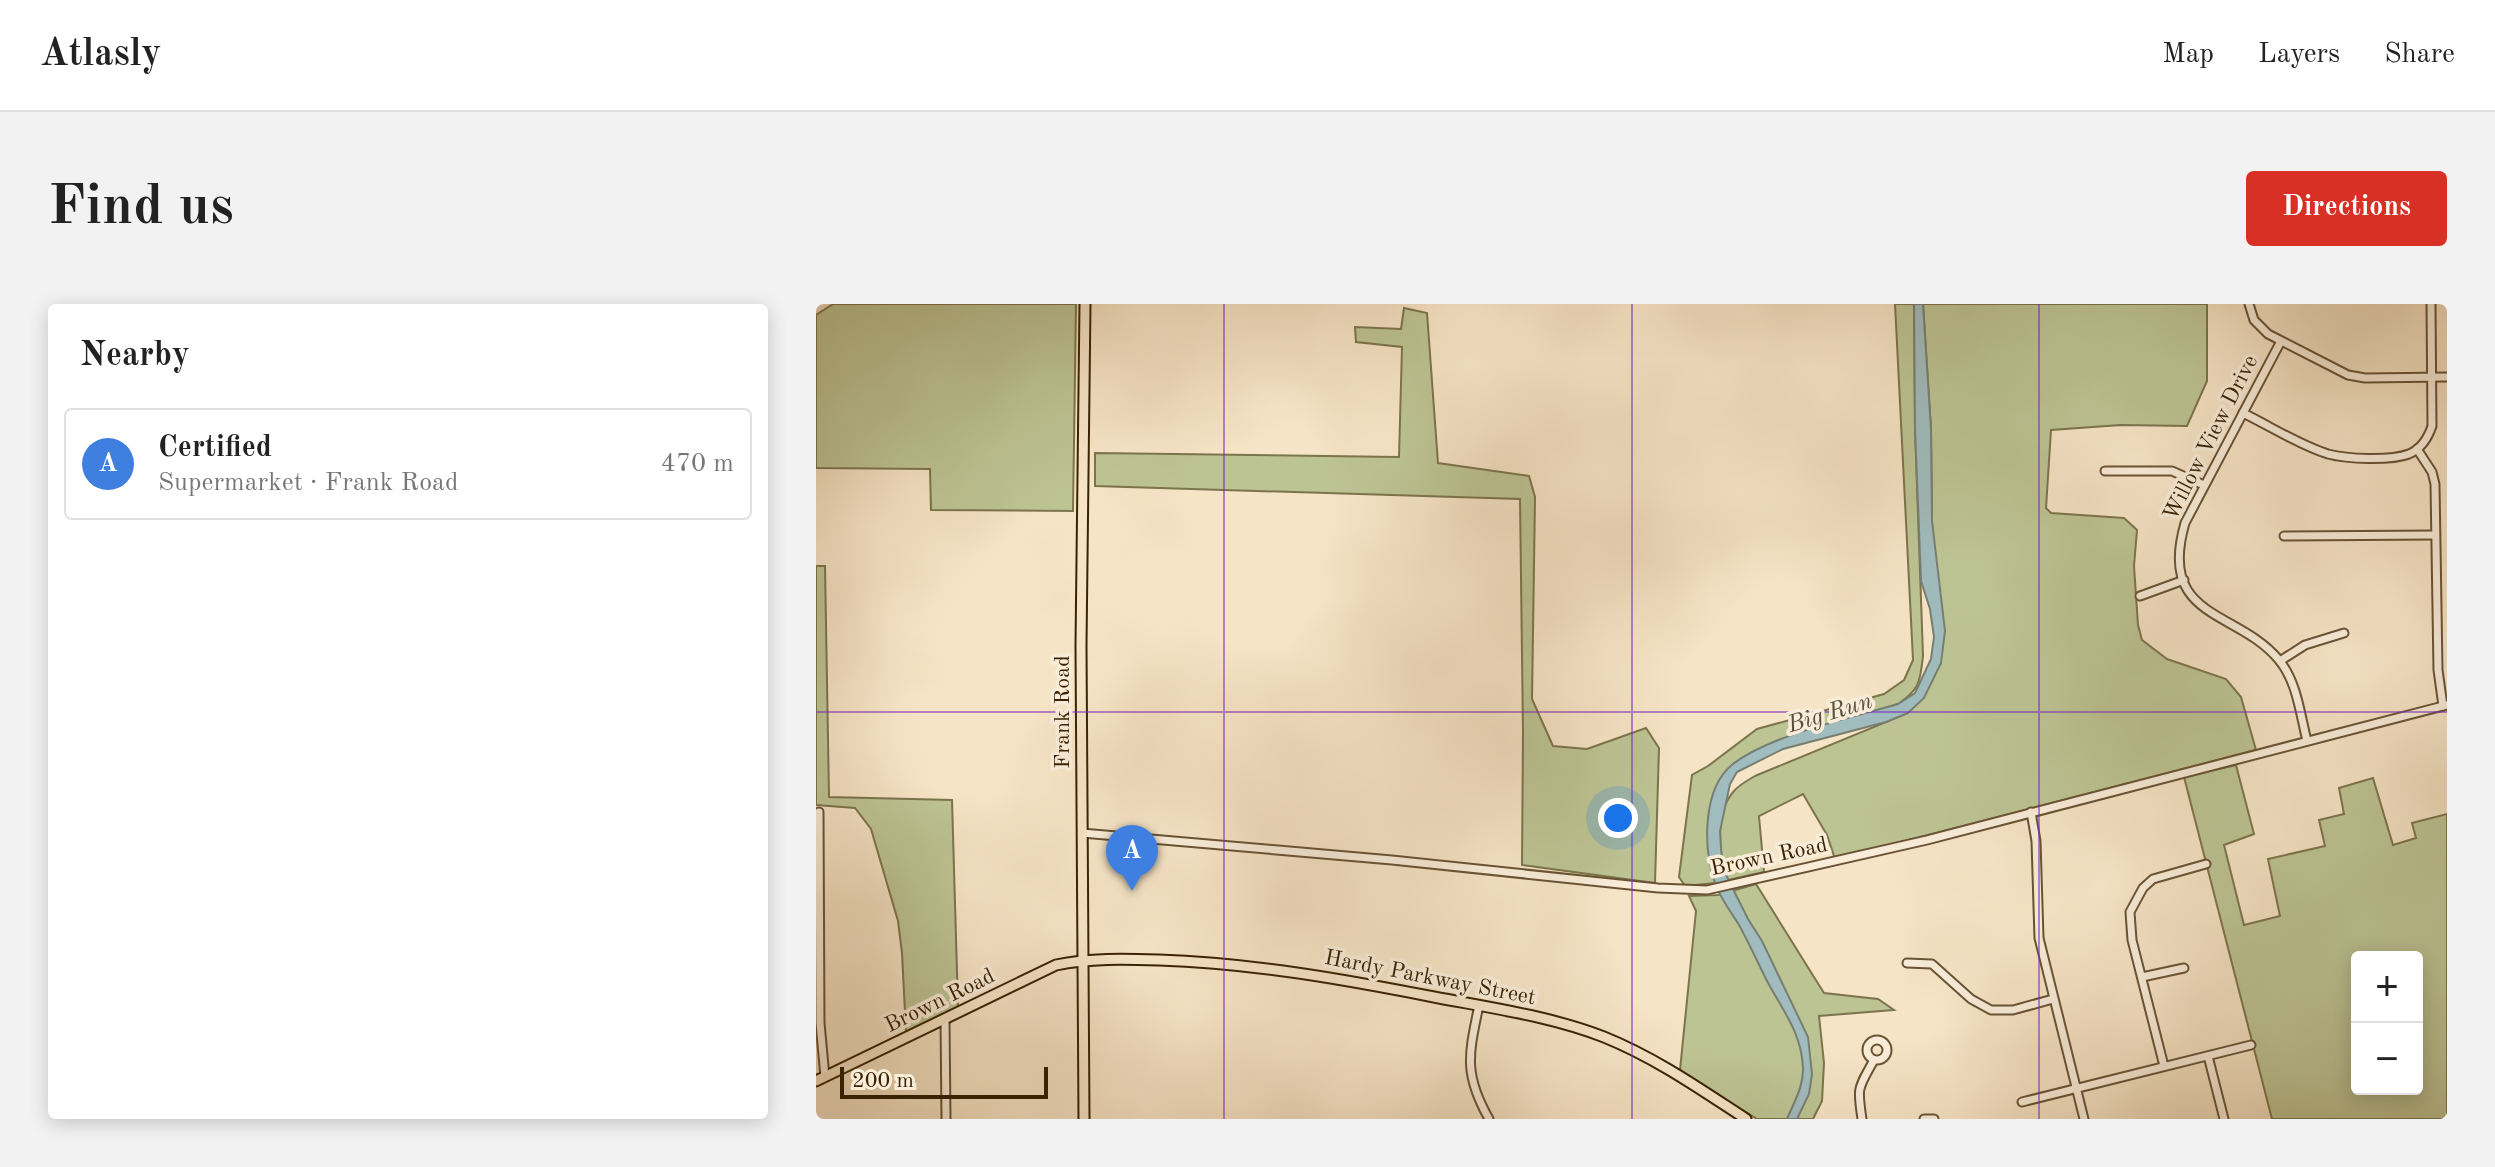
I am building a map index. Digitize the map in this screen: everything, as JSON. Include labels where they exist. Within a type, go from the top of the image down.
[{"type":"main road","name":"Frank Road","points":[[1084,1119],[1081,645],[1085,304]]},
{"type":"main road","name":"Brown Road","points":[[821,1079],[1050,967],[1082,960]]},
{"type":"main road","name":"Hardy Parkway Street","points":[[1082,960],[1254,966],[1345,980],[1545,1019],[1603,1037],[1668,1068],[1746,1119]]},
{"type":"street","points":[[2243,413],[2327,453],[2343,457],[2409,454],[2424,443],[2432,426],[2431,304]]},
{"type":"street","points":[[2250,309],[2259,327],[2330,367],[2356,377],[2447,377]]},
{"type":"street","name":"Willow View Drive","points":[[2184,580],[2180,563],[2185,523],[2281,341]]},
{"type":"street","points":[[2417,449],[2432,472],[2438,670],[2445,705]]},
{"type":"street","points":[[2105,471],[2172,471],[2204,485]]},
{"type":"street","points":[[2284,536],[2435,535]]},
{"type":"street","points":[[2140,596],[2184,580],[2205,610],[2264,645],[2291,678],[2307,741]]},
{"type":"street","points":[[2280,661],[2305,645],[2344,633]]},
{"type":"street","name":"Brown Road","points":[[1082,833],[1405,861],[1689,891],[1844,860],[2445,705]]},
{"type":"street","points":[[819,812],[821,1079]]},
{"type":"street","points":[[2031,812],[2036,841],[2039,938],[2084,1119]]},
{"type":"street","points":[[2164,1066],[2130,926],[2130,912],[2135,899],[2153,879],[2206,864]]},
{"type":"street","points":[[1907,963],[1932,964],[1971,999],[1991,1010],[2013,1010],[2053,999]]},
{"type":"street","points":[[2142,977],[2184,968]]},
{"type":"street","points":[[1479,1005],[1469,1063],[1474,1090],[1489,1119]]},
{"type":"street","points":[[945,1019],[946,1119]]},
{"type":"street","points":[[2022,1102],[2251,1045]]},
{"type":"street","points":[[2208,1056],[2224,1119]]},
{"type":"street","points":[[1862,1119],[1857,1096],[1860,1082],[1874,1060]]},
{"type":"street","points":[[1924,1119],[1934,1119]]},
{"type":"green space","points":[[833,304],[1076,304],[1073,511],[931,510],[930,469],[816,468],[816,315]]},
{"type":"green space","points":[[1895,304],[1914,304],[1923,656],[1918,684],[1898,704],[1776,741],[1734,763],[1708,818],[1715,883],[1685,886],[1679,877],[1692,775],[1757,729],[1884,694],[1904,680],[1913,660]]},
{"type":"green space","points":[[1923,304],[2207,304],[2207,381],[2187,426],[2121,425],[2051,430],[2046,508],[2051,513],[2124,518],[2137,530],[2134,566],[2142,640],[2167,659],[2226,679],[2241,697],[2256,750],[1835,859],[1827,835],[1803,794],[1759,816],[1764,872],[1728,880],[1722,859],[1721,822],[1728,800],[1736,789],[1755,776],[1908,713],[1941,663]]},
{"type":"green space","points":[[1404,308],[1427,313],[1438,463],[1529,476],[1535,497],[1532,699],[1553,746],[1587,749],[1646,728],[1659,748],[1655,883],[1522,865],[1520,499],[1095,486],[1095,453],[1399,457],[1402,347],[1356,342],[1355,327],[1401,329]]},
{"type":"green space","points":[[816,566],[825,566],[829,797],[952,800],[958,1007],[906,1032],[898,921],[871,829],[855,808],[816,805]]},
{"type":"green space","points":[[2236,765],[2254,834],[2224,845],[2244,925],[2280,916],[2268,859],[2325,846],[2319,820],[2344,814],[2339,788],[2373,778],[2393,845],[2416,838],[2412,823],[2447,814],[2447,1119],[2272,1119],[2184,777]]},
{"type":"green space","points":[[1756,884],[1824,993],[1878,999],[1894,1010],[1819,1016],[1824,1063],[1822,1101],[1813,1119],[1757,1119],[1680,1070],[1696,911],[1689,896],[1718,895]]},
{"type":"water","points":[[1914,304],[1923,304],[1931,429],[1932,521],[1945,631],[1941,663],[1924,698],[1908,713],[1886,722],[1783,749],[1737,772],[1730,784],[1720,831],[1722,864],[1728,879],[1808,1037],[1812,1074],[1809,1094],[1797,1119],[1787,1119],[1802,1081],[1799,1042],[1743,932],[1717,889],[1708,853],[1708,819],[1715,788],[1733,764],[1789,736],[1898,704],[1915,693],[1931,659],[1934,637],[1930,609],[1921,581]]},
{"type":"place","name":"Certified","points":[[1132,891]]},
{"type":"water label","name":"Big Run","points":[[1830,714]]}]
